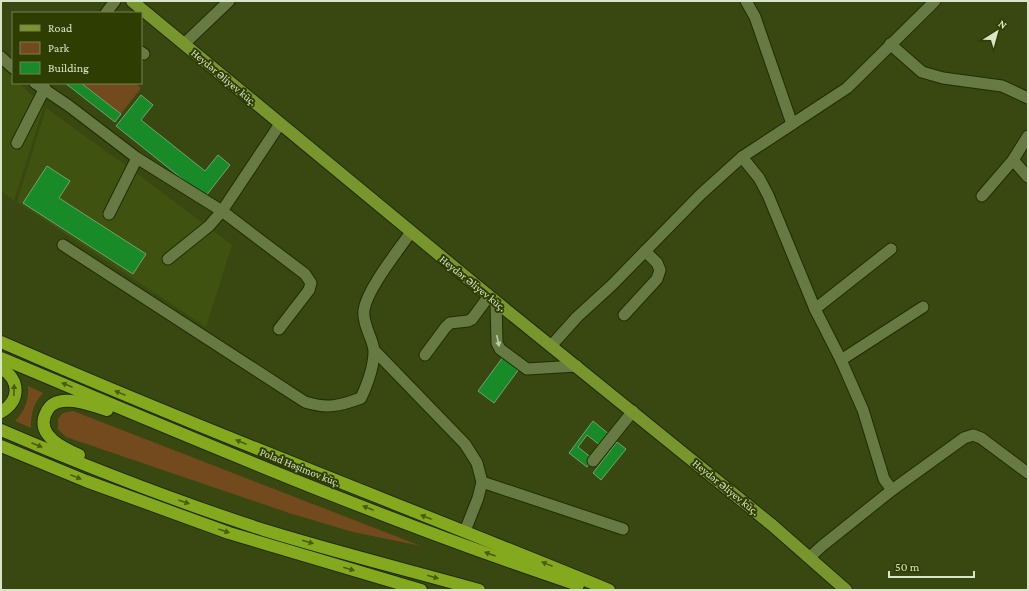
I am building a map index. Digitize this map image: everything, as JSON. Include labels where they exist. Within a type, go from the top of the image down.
[{"type":"highway","points":[[1,342],[383,500],[465,531],[609,590]]},
{"type":"highway","name":"Polad Həşimov küç.","points":[[1,358],[190,437],[419,528],[593,590]]},
{"type":"highway","points":[[1,368],[8,372],[14,381],[16,390],[10,406],[1,412]]},
{"type":"highway","points":[[160,493],[67,450],[55,441],[48,435],[44,428],[44,419],[48,409],[53,404],[70,401],[92,405],[190,437]]},
{"type":"highway","points":[[1,430],[69,459],[264,530],[479,590]]},
{"type":"highway","points":[[1,446],[93,484],[214,528],[421,590]]},
{"type":"main road","name":"Heydər Əliyev küç.","points":[[132,1],[411,232],[633,411],[814,560]]},
{"type":"main road","points":[[814,560],[846,590]]},
{"type":"main road","points":[[814,560],[852,590]]},
{"type":"main road","points":[[830,576],[835,590]]},
{"type":"street","points":[[107,12],[115,1]]},
{"type":"street","points":[[184,44],[229,1]]},
{"type":"street","points":[[746,1],[755,17],[792,124]]},
{"type":"street","points":[[551,346],[577,317],[701,194],[742,157],[847,88],[935,1]]},
{"type":"street","points":[[890,44],[922,72],[943,78],[1002,86],[1028,98]]},
{"type":"street","points":[[1,57],[12,67]]},
{"type":"street","points":[[17,143],[40,86],[137,158],[222,211],[305,274],[311,283],[309,290],[279,329]]},
{"type":"street","points":[[168,259],[209,226],[222,211],[280,124]]},
{"type":"street","points":[[982,196],[1013,160],[1028,136]]},
{"type":"street","points":[[742,157],[759,178],[768,195],[815,309],[841,360],[863,410],[884,479],[892,490]]},
{"type":"street","points":[[109,214],[137,158]]},
{"type":"street","points":[[1013,160],[1028,178]]},
{"type":"street","points":[[411,232],[372,290],[364,311],[368,334],[375,351],[465,444],[477,463],[482,482],[478,498],[465,531]]},
{"type":"street","points":[[63,245],[305,402],[320,407],[342,405],[361,398],[367,384],[375,351]]},
{"type":"street","points":[[815,309],[891,249]]},
{"type":"street","points":[[624,315],[657,279],[660,270],[657,264],[645,251]]},
{"type":"street","points":[[425,355],[450,323],[468,321],[472,319],[493,299]]},
{"type":"street","points":[[493,299],[497,343],[500,349],[527,369],[577,366]]},
{"type":"street","points":[[841,360],[923,307]]},
{"type":"street","points":[[593,461],[633,411]]},
{"type":"street","points":[[814,560],[822,546],[892,490],[964,438],[973,435],[981,438],[1026,469]]},
{"type":"street","points":[[482,482],[623,529]]},
{"type":"shaded area","points":[[1,66],[12,77],[12,84],[20,84],[44,106],[14,201],[1,191]]},
{"type":"shaded area","points":[[46,108],[131,169],[232,245],[206,327],[17,202]]},
{"type":"green space","points":[[82,84],[136,84],[141,88],[121,114]]},
{"type":"green space","points":[[28,386],[43,393],[33,409],[31,428],[15,421],[26,405]]},
{"type":"green space","points":[[73,411],[421,546],[353,532],[289,513],[66,437],[58,429],[58,419],[63,413]]},
{"type":"building","points":[[66,84],[82,84],[121,114],[115,122]]},
{"type":"building","points":[[141,95],[153,105],[141,120],[205,171],[218,155],[230,165],[205,197],[116,126]]},
{"type":"building","points":[[47,166],[70,181],[59,198],[146,254],[133,274],[23,203]]},
{"type":"building","points":[[503,357],[519,369],[494,403],[478,391]]},
{"type":"building","points":[[593,421],[610,435],[601,446],[587,435],[578,447],[593,459],[587,467],[569,453]]},
{"type":"building","points":[[617,442],[626,449],[601,480],[593,473]]}]
